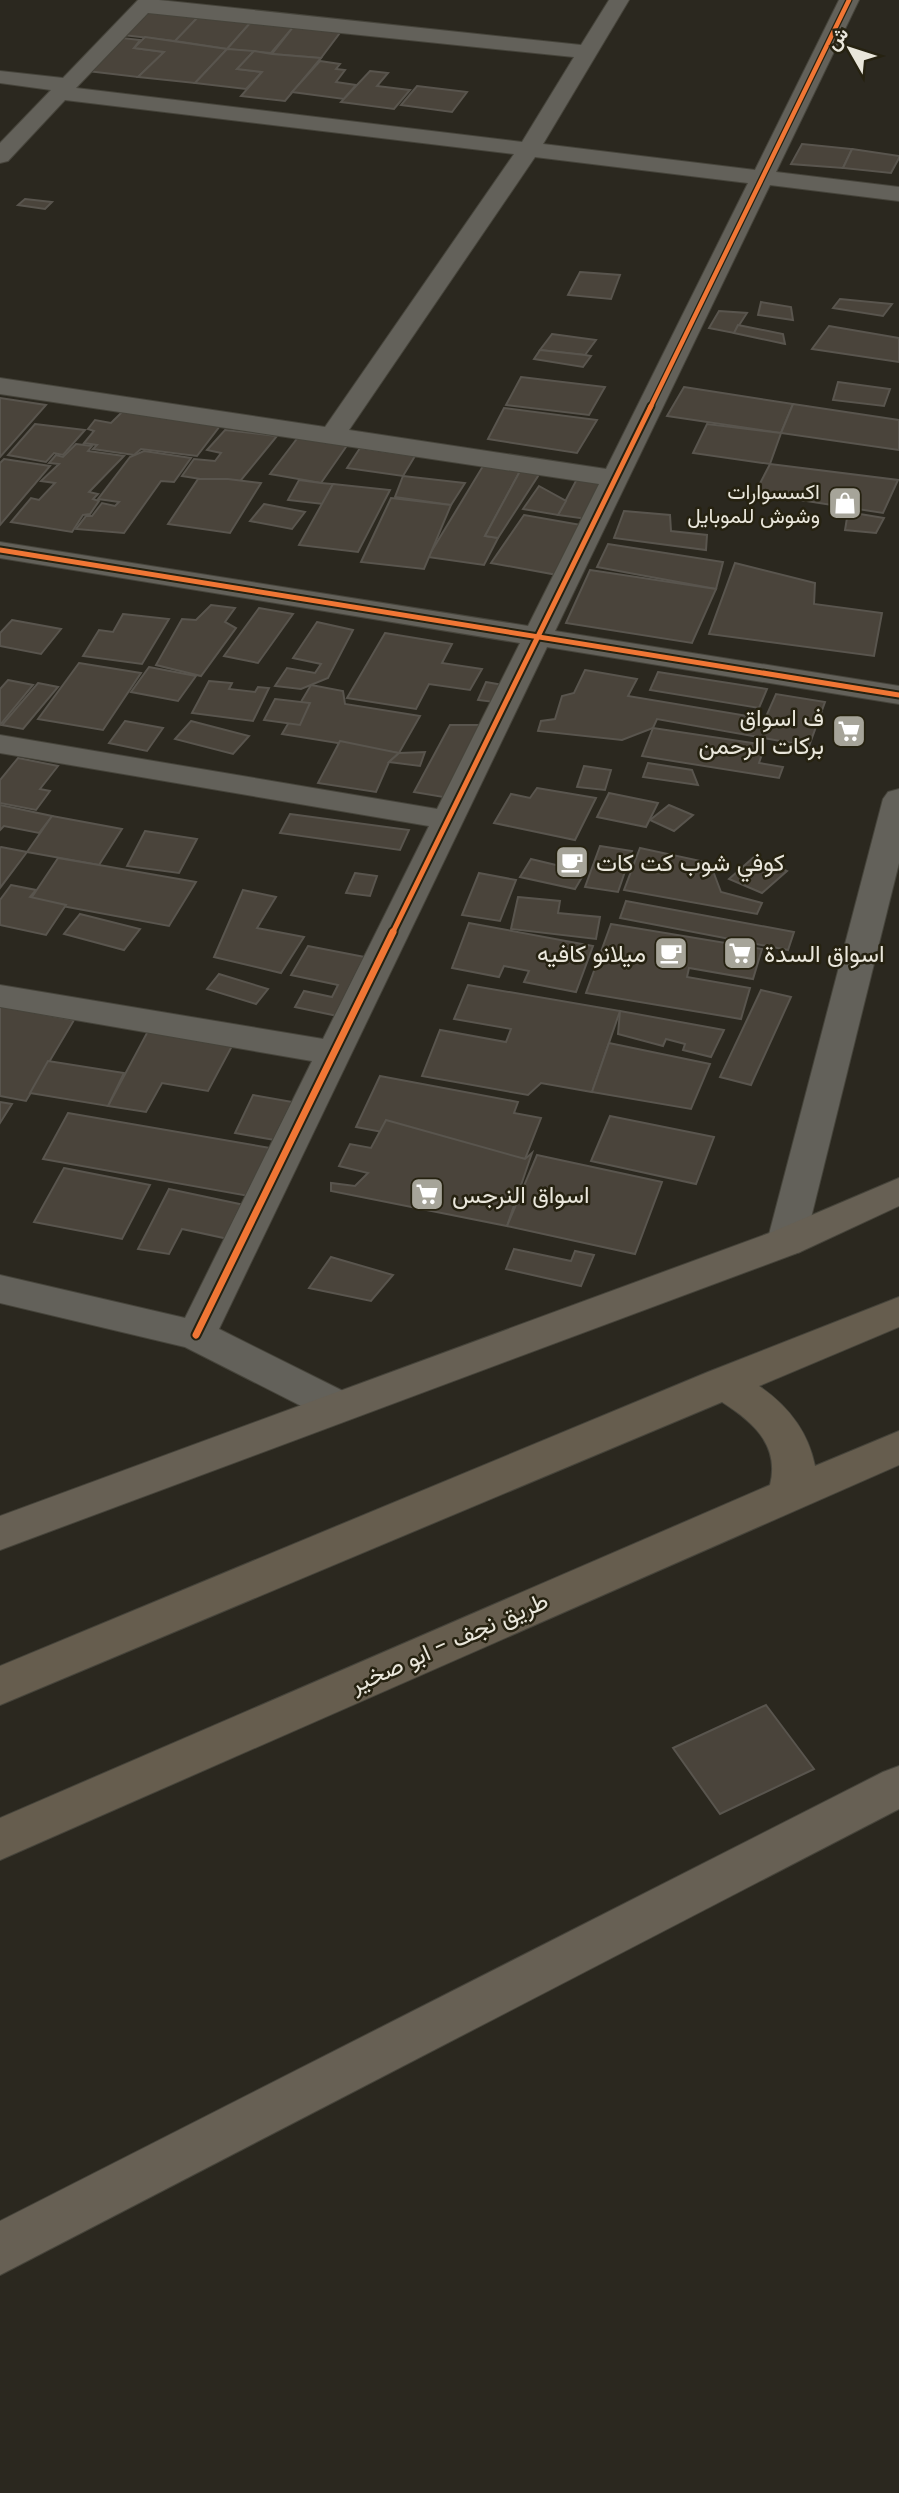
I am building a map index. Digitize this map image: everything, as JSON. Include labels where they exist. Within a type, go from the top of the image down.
[{"type":"highway","points":[[0,1686],[899,1311]]},
{"type":"highway","points":[[722,1383],[750,1398],[773,1418],[787,1441],[794,1467],[789,1493]]},
{"type":"highway","name":"طريق نجف - ابو صخير","points":[[0,1840],[899,1447]]},
{"type":"main road","points":[[0,1533],[786,1242],[899,1191]]},
{"type":"main road","points":[[0,2249],[899,1786]]},
{"type":"street","points":[[332,436],[528,151],[619,0]]},
{"type":"street","points":[[195,1335],[849,0]]},
{"type":"street","points":[[0,156],[147,3],[588,52]]},
{"type":"street","points":[[0,77],[64,89],[528,151],[899,194]]},
{"type":"street","points":[[0,386],[615,478]]},
{"type":"street","points":[[0,550],[899,695]]},
{"type":"street","points":[[0,744],[448,820]]},
{"type":"street","points":[[786,1242],[899,799]]},
{"type":"street","points":[[0,996],[334,1053]]},
{"type":"street","points":[[0,1289],[195,1335],[337,1406]]},
{"type":"building","points":[[147,10],[199,16],[175,41],[123,35]]},
{"type":"building","points":[[199,16],[251,22],[227,49],[175,41]]},
{"type":"building","points":[[251,22],[294,26],[271,53],[227,49]]},
{"type":"building","points":[[294,26],[342,30],[321,58],[272,54]]},
{"type":"building","points":[[113,37],[140,40],[134,48],[164,52],[138,77],[79,70]]},
{"type":"building","points":[[145,37],[227,49],[195,83],[138,77],[164,52],[134,48]]},
{"type":"building","points":[[227,49],[254,51],[237,69],[262,72],[246,89],[195,83]]},
{"type":"building","points":[[254,51],[321,58],[285,101],[241,96],[262,72],[237,69]]},
{"type":"building","points":[[320,61],[340,64],[336,69],[345,70],[336,82],[356,85],[344,99],[292,92]]},
{"type":"building","points":[[370,71],[388,73],[377,86],[410,90],[394,109],[341,102]]},
{"type":"building","points":[[417,86],[467,92],[452,112],[401,105]]},
{"type":"building","points":[[802,144],[852,149],[843,168],[791,164]]},
{"type":"building","points":[[852,149],[899,158],[891,173],[843,168]]},
{"type":"building","points":[[25,199],[52,202],[45,209],[18,205]]},
{"type":"building","points":[[580,272],[620,275],[611,299],[568,295]]},
{"type":"building","points":[[840,299],[892,304],[883,316],[833,308]]},
{"type":"building","points":[[761,302],[791,307],[793,320],[758,315]]},
{"type":"building","points":[[719,311],[747,313],[734,333],[709,328]]},
{"type":"building","points":[[738,325],[783,334],[785,344],[734,333]]},
{"type":"building","points":[[829,326],[899,338],[899,362],[812,349]]},
{"type":"building","points":[[552,334],[596,340],[585,355],[540,350]]},
{"type":"building","points":[[540,350],[591,356],[583,367],[534,359]]},
{"type":"building","points":[[521,377],[605,387],[589,415],[506,405]]},
{"type":"building","points":[[838,382],[890,389],[884,406],[833,400]]},
{"type":"building","points":[[684,387],[793,404],[781,433],[667,416]]},
{"type":"building","points":[[0,398],[46,405],[0,457]]},
{"type":"building","points":[[793,404],[899,420],[899,450],[781,433]]},
{"type":"building","points":[[504,408],[597,420],[577,453],[488,439]]},
{"type":"building","points":[[125,409],[223,422],[197,456],[141,449],[134,455],[93,449],[97,445],[84,443],[94,431],[88,429],[95,420],[111,423]]},
{"type":"building","points":[[35,424],[85,430],[63,455],[54,453],[46,462],[8,455]]},
{"type":"building","points":[[707,424],[781,433],[770,464],[693,453]]},
{"type":"building","points":[[225,430],[277,436],[237,485],[182,476],[194,459],[215,461],[221,453],[207,450]]},
{"type":"building","points":[[299,436],[348,444],[321,483],[270,474]]},
{"type":"building","points":[[76,444],[92,446],[88,451],[124,456],[89,492],[98,494],[93,499],[99,501],[90,514],[83,515],[72,532],[11,522],[31,498],[39,500],[55,483],[41,481],[59,464],[49,463],[56,455],[63,457]]},
{"type":"building","points":[[360,448],[415,456],[403,476],[347,468]]},
{"type":"building","points":[[144,451],[191,458],[174,482],[161,481],[124,533],[76,529],[86,516],[92,516],[102,503],[115,506],[119,502],[98,499],[130,457]]},
{"type":"building","points":[[4,459],[50,466],[0,525],[0,463]]},
{"type":"building","points":[[770,464],[898,480],[883,513],[755,493]]},
{"type":"building","points":[[483,466],[520,471],[485,536],[498,538],[484,565],[428,557]]},
{"type":"building","points":[[520,471],[540,473],[498,538],[485,536]]},
{"type":"building","points":[[403,476],[465,483],[451,505],[395,497]]},
{"type":"building","points":[[578,477],[606,481],[587,519],[558,515]]},
{"type":"building","points":[[198,479],[261,483],[230,533],[168,524]]},
{"type":"building","points":[[299,480],[333,484],[323,504],[288,500]]},
{"type":"building","points":[[333,484],[390,490],[358,552],[299,545]]},
{"type":"building","points":[[539,486],[566,501],[558,515],[523,509]]},
{"type":"building","points":[[391,498],[451,505],[424,569],[361,562]]},
{"type":"building","points":[[264,504],[305,512],[292,529],[250,521]]},
{"type":"building","points":[[624,511],[670,515],[671,531],[707,535],[706,550],[614,538]]},
{"type":"building","points":[[848,512],[884,518],[876,533],[845,530]]},
{"type":"building","points":[[524,515],[581,525],[563,576],[491,563]]},
{"type":"building","points":[[608,544],[723,562],[716,589],[597,567]]},
{"type":"building","points":[[735,563],[815,583],[814,604],[882,613],[874,656],[709,634]]},
{"type":"building","points":[[590,570],[716,589],[692,643],[566,623]]},
{"type":"building","points":[[211,605],[235,608],[225,622],[236,628],[201,676],[156,665],[182,619],[196,620]]},
{"type":"building","points":[[259,608],[293,614],[258,663],[224,656]]},
{"type":"building","points":[[123,614],[169,619],[142,664],[83,656],[99,630],[113,632]]},
{"type":"building","points":[[12,620],[61,629],[41,654],[0,646],[0,633]]},
{"type":"building","points":[[317,622],[353,630],[328,678],[301,689],[275,686],[287,668],[315,673],[321,664],[293,658]]},
{"type":"building","points":[[385,633],[452,644],[442,663],[482,669],[470,690],[429,684],[416,709],[347,698]]},
{"type":"building","points":[[79,663],[141,673],[103,730],[38,719]]},
{"type":"building","points":[[149,667],[196,676],[178,701],[131,692]]},
{"type":"building","points":[[585,670],[637,679],[628,696],[765,719],[776,694],[825,702],[809,746],[657,719],[653,728],[622,740],[538,731],[541,721],[555,719],[562,696],[574,693]]},
{"type":"building","points":[[658,672],[767,689],[759,708],[650,690]]},
{"type":"building","points":[[8,680],[33,685],[0,725],[0,689]]},
{"type":"building","points":[[209,681],[232,683],[229,689],[255,692],[258,687],[269,688],[253,721],[192,713]]},
{"type":"building","points":[[486,682],[503,685],[494,702],[478,700]]},
{"type":"building","points":[[38,683],[58,687],[23,729],[2,725]]},
{"type":"building","points":[[311,685],[343,691],[345,704],[420,716],[399,753],[282,734]]},
{"type":"building","points":[[275,699],[310,703],[300,725],[264,720]]},
{"type":"building","points":[[125,721],[163,728],[147,751],[109,743]]},
{"type":"building","points":[[191,721],[249,736],[233,754],[175,739]]},
{"type":"building","points":[[450,725],[486,725],[449,798],[414,792]]},
{"type":"building","points":[[653,728],[765,745],[759,763],[783,767],[779,778],[642,756]]},
{"type":"building","points":[[340,741],[399,753],[389,762],[376,792],[318,783]]},
{"type":"building","points":[[425,752],[420,766],[389,762],[399,753]]},
{"type":"building","points":[[18,758],[58,766],[40,789],[50,791],[36,810],[0,803],[0,780]]},
{"type":"building","points":[[648,763],[692,770],[698,785],[643,777]]},
{"type":"building","points":[[584,766],[611,770],[605,790],[577,787]]},
{"type":"building","points":[[537,788],[596,798],[575,840],[494,823],[511,794],[530,798]]},
{"type":"building","points":[[609,793],[658,803],[646,827],[597,817]]},
{"type":"building","points":[[0,805],[52,816],[39,833],[4,826],[0,830]]},
{"type":"building","points":[[669,805],[693,815],[674,831],[650,820]]},
{"type":"building","points":[[290,814],[409,830],[400,850],[280,833]]},
{"type":"building","points":[[52,816],[122,829],[99,865],[27,852]]},
{"type":"building","points":[[145,831],[197,839],[179,873],[127,866]]},
{"type":"building","points":[[600,846],[632,851],[618,892],[585,887]]},
{"type":"building","points":[[0,848],[27,852],[0,888]]},
{"type":"building","points":[[640,848],[710,863],[721,892],[762,903],[757,914],[624,890]]},
{"type":"building","points":[[754,857],[787,871],[762,893],[729,879]]},
{"type":"building","points":[[58,858],[196,882],[169,926],[30,900]]},
{"type":"building","points":[[531,859],[585,872],[575,889],[520,877]]},
{"type":"building","points":[[355,873],[377,876],[370,896],[346,893]]},
{"type":"building","points":[[479,873],[516,880],[500,921],[462,915]]},
{"type":"building","points":[[11,885],[36,890],[30,897],[66,905],[46,935],[0,925],[0,900]]},
{"type":"building","points":[[243,890],[276,897],[257,928],[304,937],[281,973],[214,957]]},
{"type":"building","points":[[518,897],[560,901],[558,913],[600,917],[596,939],[511,929]]},
{"type":"building","points":[[626,901],[794,932],[788,950],[620,918]]},
{"type":"building","points":[[80,914],[140,929],[124,950],[64,934]]},
{"type":"building","points":[[469,923],[593,946],[576,992],[524,982],[529,971],[504,966],[499,977],[452,968]]},
{"type":"building","points":[[611,924],[762,949],[753,979],[689,968],[687,977],[750,988],[741,1019],[586,993]]},
{"type":"building","points":[[308,946],[375,959],[342,1017],[295,1007],[304,991],[332,997],[338,985],[291,975]]},
{"type":"building","points":[[219,974],[268,989],[256,1004],[207,989]]},
{"type":"building","points":[[468,985],[620,1011],[592,1092],[541,1083],[528,1095],[422,1076],[440,1030],[506,1042],[511,1029],[454,1019]]},
{"type":"building","points":[[761,990],[791,997],[751,1085],[720,1077]]},
{"type":"building","points":[[0,1006],[74,1020],[26,1101],[0,1096]]},
{"type":"building","points":[[620,1011],[724,1030],[711,1057],[683,1050],[685,1044],[666,1039],[663,1046],[618,1034]]},
{"type":"building","points":[[148,1031],[232,1046],[208,1091],[162,1083],[146,1112],[108,1106]]},
{"type":"building","points":[[609,1043],[710,1064],[691,1109],[592,1092]]},
{"type":"building","points":[[48,1061],[124,1073],[108,1106],[30,1093]]},
{"type":"building","points":[[380,1076],[518,1102],[514,1113],[541,1118],[525,1159],[356,1127]]},
{"type":"building","points":[[253,1095],[298,1103],[280,1141],[235,1133]]},
{"type":"building","points":[[0,1102],[12,1104],[0,1123]]},
{"type":"building","points":[[68,1113],[276,1149],[254,1197],[43,1159]]},
{"type":"building","points":[[610,1116],[714,1137],[696,1184],[591,1161]]},
{"type":"building","points":[[386,1120],[525,1159],[532,1153],[507,1226],[331,1191],[331,1183],[355,1186],[368,1173],[339,1166],[350,1144],[371,1148]]},
{"type":"building","points":[[537,1155],[662,1182],[635,1254],[507,1226]]},
{"type":"building","points":[[64,1168],[150,1185],[122,1239],[34,1222]]},
{"type":"building","points":[[169,1189],[249,1206],[233,1240],[182,1229],[169,1254],[138,1249]]},
{"type":"building","points":[[514,1249],[571,1261],[575,1251],[594,1255],[581,1286],[506,1269]]},
{"type":"building","points":[[331,1257],[393,1275],[371,1301],[309,1288]]},
{"type":"building","points":[[766,1705],[814,1769],[720,1814],[673,1748]]},
{"type":"cycle path","points":[[196,1335],[849,0]]},
{"type":"cycle path","points":[[0,550],[899,695]]},
{"type":"place","name":"اكسسوارات وشوش للموبايل","points":[[845,503]]},
{"type":"place","name":"ف اسواق بركات الرحمن","points":[[849,731]]},
{"type":"place","name":"كوفي شوب كت كات","points":[[572,862]]},
{"type":"place","name":"ميلانو كافيه","points":[[671,953]]},
{"type":"place","name":"اسواق السدة","points":[[740,953]]},
{"type":"place","name":"اسواق النرجس","points":[[427,1194]]}]
